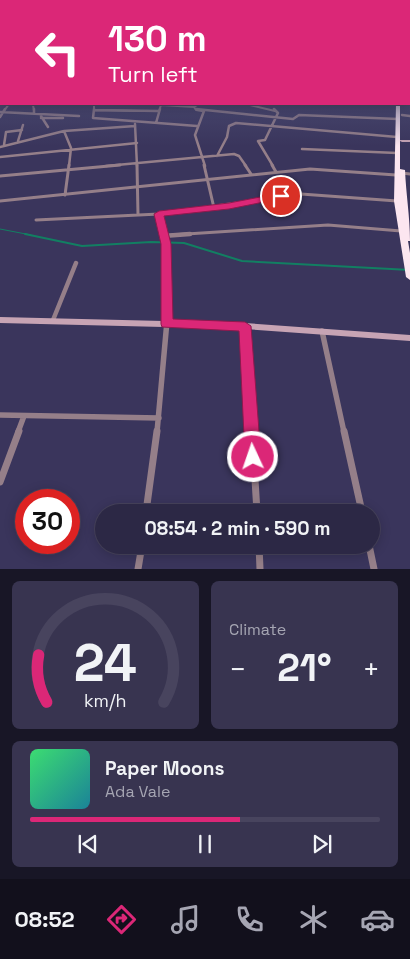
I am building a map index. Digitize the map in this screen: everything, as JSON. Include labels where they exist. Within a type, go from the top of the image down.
[{"type":"highway","points":[[398,105],[400,117]]},
{"type":"highway","points":[[402,105],[397,201],[410,277]]},
{"type":"highway","points":[[399,139],[397,152],[399,174],[410,240]]},
{"type":"street","points":[[33,105],[34,113]]},
{"type":"street","points":[[94,105],[93,118],[197,126]]},
{"type":"street","points":[[156,123],[161,105],[295,119],[300,115],[410,116]]},
{"type":"street","points":[[251,105],[273,109],[278,113],[266,140],[258,142],[276,172]]},
{"type":"street","points":[[94,110],[159,111]]},
{"type":"street","points":[[204,111],[195,135],[209,179],[214,208]]},
{"type":"street","points":[[0,117],[2,112],[78,116]]},
{"type":"street","points":[[40,113],[48,127]]},
{"type":"street","points":[[42,118],[63,118]]},
{"type":"street","points":[[135,121],[139,187],[138,215]]},
{"type":"street","points":[[218,156],[220,146],[229,135],[229,126],[236,123],[410,141]]},
{"type":"street","points":[[18,141],[23,125]]},
{"type":"street","points":[[0,146],[64,131],[135,126]]},
{"type":"street","points":[[4,145],[6,132],[22,130]]},
{"type":"street","points":[[64,131],[72,148],[65,195]]},
{"type":"street","points":[[0,157],[72,148],[137,143]]},
{"type":"street","points":[[302,149],[397,152]]},
{"type":"street","points":[[0,176],[238,155],[251,174]]},
{"type":"street","points":[[0,201],[276,172],[334,170],[410,174]]},
{"type":"street","points":[[36,220],[159,214],[214,208],[301,194],[397,201]]},
{"type":"street","points":[[147,504],[159,418],[167,324],[165,240],[159,214]]},
{"type":"street","points":[[165,240],[328,225],[401,230]]},
{"type":"street","points":[[53,320],[76,263]]},
{"type":"street","points":[[0,320],[245,326],[410,338]]},
{"type":"street","points":[[245,326],[256,504]]},
{"type":"street","points":[[322,331],[360,504]]},
{"type":"street","points":[[0,415],[159,418]]},
{"type":"street","points":[[0,482],[24,416]]},
{"type":"street","points":[[138,569],[140,554]]},
{"type":"street","points":[[259,554],[260,569]]},
{"type":"street","points":[[371,554],[374,569]]},
{"type":"waterway","points":[[0,229],[31,235]]},
{"type":"waterway","points":[[25,234],[82,246],[151,242],[184,243],[242,261],[410,270]]},
{"type":"route","points":[[253,457],[245,326],[167,324],[166,244],[159,214],[229,206],[281,196]]}]
